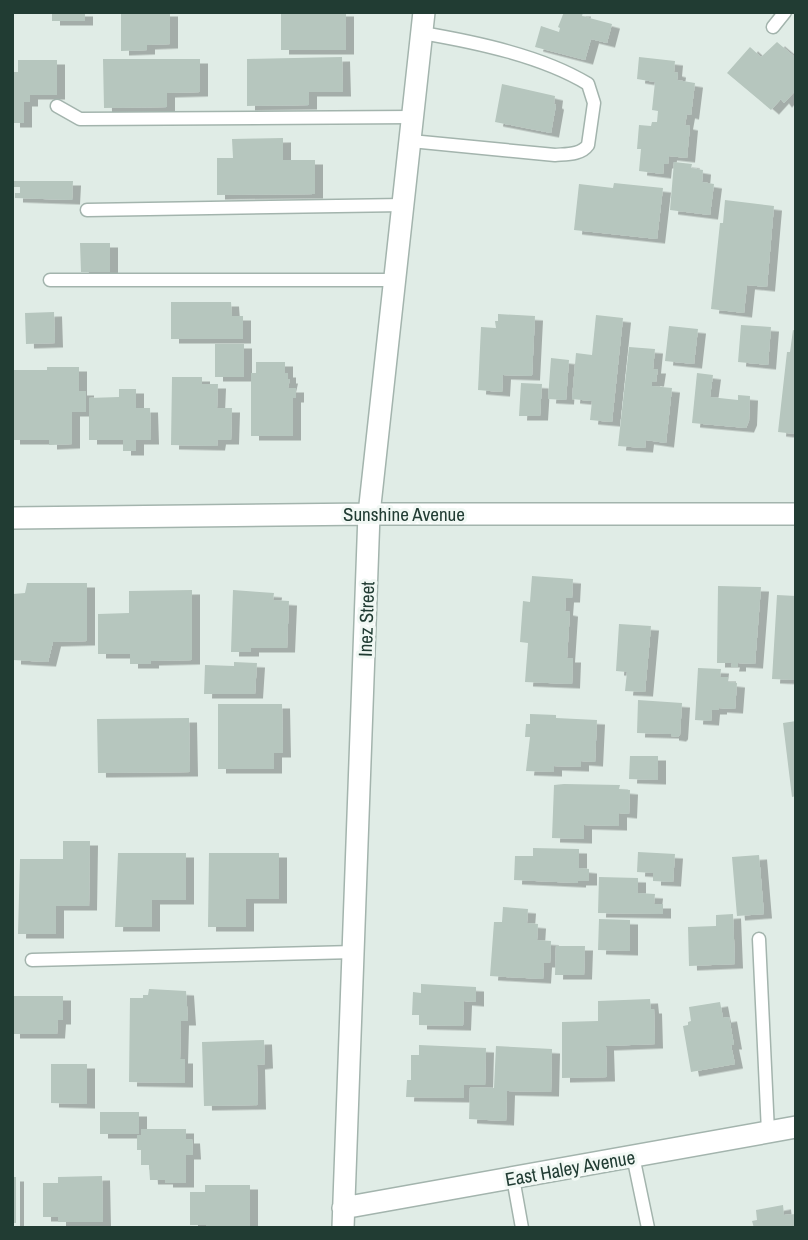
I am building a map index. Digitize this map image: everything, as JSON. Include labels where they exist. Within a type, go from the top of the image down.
[{"type":"street","name":"Inez Street","points":[[343,1218],[369,514],[423,22]]},
{"type":"street","name":"Sunshine Avenue","points":[[12,518],[369,514],[796,514]]},
{"type":"street","name":"East Haley Avenue","points":[[343,1218],[513,1178],[796,1127]]},
{"type":"lane","points":[[773,27],[785,12]]},
{"type":"lane","points":[[411,141],[555,155],[573,154],[588,145],[594,103],[588,84],[569,72],[474,42],[423,22]]},
{"type":"lane","points":[[57,106],[80,119],[413,117]]},
{"type":"lane","points":[[87,211],[404,205]]},
{"type":"lane","points":[[50,281],[396,281]]},
{"type":"lane","points":[[759,939],[768,1132]]},
{"type":"lane","points":[[32,960],[354,952]]},
{"type":"lane","points":[[633,1156],[648,1228]]},
{"type":"lane","points":[[513,1178],[522,1228]]},
{"type":"building","points":[[52,12],[85,12],[85,21],[52,21]]},
{"type":"building","points":[[121,12],[170,12],[170,44],[147,45],[147,50],[121,51]]},
{"type":"building","points":[[281,12],[346,12],[346,50],[281,50]]},
{"type":"building","points":[[564,12],[583,12],[582,16],[612,24],[607,43],[591,39],[585,60],[535,47],[541,26],[559,32],[558,27]]},
{"type":"building","points":[[777,42],[796,58],[796,90],[784,103],[781,99],[771,110],[727,73],[750,47],[761,57]]},
{"type":"building","points":[[342,57],[343,92],[309,92],[309,105],[247,106],[247,59]]},
{"type":"building","points":[[639,57],[675,61],[674,72],[678,73],[677,80],[695,83],[691,115],[687,114],[685,125],[690,126],[687,158],[669,156],[668,164],[664,164],[663,174],[639,171],[639,125],[651,126],[652,122],[657,122],[658,111],[652,110],[655,82],[637,79]]},
{"type":"building","points":[[103,59],[200,59],[200,92],[167,93],[167,107],[104,108]]},
{"type":"building","points":[[18,60],[57,60],[57,95],[30,95],[30,102],[24,102],[24,123],[12,123],[12,72],[18,72]]},
{"type":"building","points":[[502,84],[555,96],[551,133],[495,122]]},
{"type":"building","points":[[283,138],[283,160],[315,160],[315,194],[217,195],[217,158],[233,158],[232,139]]},
{"type":"building","points":[[674,162],[692,164],[691,168],[703,170],[702,182],[714,184],[710,215],[670,210]]},
{"type":"building","points":[[14,181],[73,181],[72,200],[15,198],[15,193],[20,193],[20,187],[14,187]]},
{"type":"building","points":[[614,183],[663,188],[657,239],[574,230],[579,184],[613,188]]},
{"type":"building","points":[[725,200],[774,206],[767,287],[747,285],[744,313],[711,309]]},
{"type":"building","points":[[80,243],[110,243],[110,272],[81,272]]},
{"type":"building","points":[[171,302],[231,302],[232,316],[243,316],[243,339],[171,339]]},
{"type":"building","points":[[54,312],[55,343],[26,344],[25,313]]},
{"type":"building","points":[[498,314],[535,316],[532,376],[503,375],[502,392],[478,390],[481,327],[496,328]]},
{"type":"building","points":[[596,315],[623,318],[612,422],[590,420],[592,401],[572,399],[576,353],[592,355]]},
{"type":"building","points":[[741,325],[771,327],[768,365],[738,362]]},
{"type":"building","points":[[669,326],[698,329],[694,364],[665,361]]},
{"type":"building","points":[[793,330],[796,331],[796,434],[778,432],[787,352],[790,352]]},
{"type":"building","points":[[215,344],[244,344],[244,377],[215,377]]},
{"type":"building","points":[[629,347],[655,349],[653,369],[658,369],[656,382],[652,382],[652,386],[672,388],[666,443],[646,440],[645,448],[618,446]]},
{"type":"building","points":[[551,358],[569,360],[566,400],[548,399]]},
{"type":"building","points":[[256,362],[285,362],[285,373],[288,373],[290,379],[288,388],[296,388],[296,398],[293,398],[293,436],[251,436],[251,373],[256,373]]},
{"type":"building","points":[[47,367],[79,367],[79,391],[86,391],[86,412],[72,412],[72,444],[49,445],[49,440],[12,440],[12,370],[47,370]]},
{"type":"building","points":[[697,373],[713,375],[710,397],[738,400],[738,395],[750,396],[749,421],[746,428],[692,423]]},
{"type":"building","points":[[172,377],[202,377],[202,384],[218,384],[217,408],[232,408],[231,440],[218,440],[217,446],[171,445]]},
{"type":"building","points":[[521,383],[542,384],[540,416],[519,416]]},
{"type":"building","points":[[119,389],[136,389],[136,408],[150,408],[151,440],[136,440],[136,451],[123,451],[123,440],[89,440],[89,398],[119,397]]},
{"type":"building","points":[[532,576],[573,579],[572,598],[566,598],[565,611],[570,612],[567,658],[573,658],[572,684],[525,682],[528,643],[520,642],[523,601],[530,602]]},
{"type":"building","points":[[27,583],[87,583],[87,641],[53,642],[48,662],[13,660],[13,594],[25,593]]},
{"type":"building","points":[[718,586],[761,587],[755,664],[738,663],[738,667],[731,667],[732,663],[717,663]]},
{"type":"building","points":[[192,590],[192,660],[130,664],[130,654],[98,654],[98,614],[129,613],[129,591]]},
{"type":"building","points":[[233,590],[274,593],[273,600],[289,601],[287,648],[251,648],[251,652],[231,652]]},
{"type":"building","points":[[777,595],[796,596],[796,680],[772,679]]},
{"type":"building","points":[[619,624],[651,626],[645,692],[625,691],[627,672],[616,671]]},
{"type":"building","points":[[234,662],[257,663],[255,694],[204,694],[205,665],[234,666]]},
{"type":"building","points":[[698,668],[721,669],[720,677],[728,677],[728,682],[737,683],[735,709],[712,710],[711,721],[695,720]]},
{"type":"building","points":[[638,700],[682,703],[680,735],[637,733]]},
{"type":"building","points":[[218,704],[282,704],[283,753],[274,753],[274,769],[218,769]]},
{"type":"building","points":[[530,714],[597,720],[595,762],[581,761],[581,767],[554,766],[554,772],[526,771],[530,737],[525,737],[526,724],[530,724]]},
{"type":"building","points":[[189,718],[190,772],[98,773],[97,719]]},
{"type":"building","points":[[796,721],[796,796],[792,797],[783,723]]},
{"type":"building","points":[[630,756],[658,756],[658,780],[629,779]]},
{"type":"building","points":[[554,785],[620,785],[619,789],[630,790],[629,814],[619,813],[619,826],[584,825],[584,839],[552,838]]},
{"type":"building","points":[[63,841],[90,841],[89,906],[56,906],[56,934],[18,934],[20,859],[63,859]]},
{"type":"building","points":[[533,848],[579,849],[579,868],[589,869],[589,881],[578,883],[514,880],[515,856],[533,856]]},
{"type":"building","points":[[638,852],[675,854],[673,882],[653,881],[653,873],[637,872]]},
{"type":"building","points":[[118,853],[186,853],[186,900],[152,900],[152,927],[115,927]]},
{"type":"building","points":[[209,853],[279,853],[279,899],[246,899],[246,927],[208,927]]},
{"type":"building","points":[[759,855],[764,914],[737,916],[732,857]]},
{"type":"building","points":[[599,877],[638,878],[638,893],[655,894],[654,904],[663,904],[663,914],[598,913]]},
{"type":"building","points":[[503,907],[528,909],[527,923],[538,924],[537,940],[551,941],[550,963],[544,963],[543,979],[490,976],[494,922],[502,922]]},
{"type":"building","points":[[733,914],[735,964],[689,966],[688,927],[716,926],[716,915]]},
{"type":"building","points":[[599,919],[630,920],[630,951],[598,950]]},
{"type":"building","points":[[556,946],[585,946],[584,975],[555,975]]},
{"type":"building","points":[[421,984],[476,987],[476,1002],[464,1001],[463,1026],[419,1025],[419,1015],[412,1015],[413,992],[421,993]]},
{"type":"building","points":[[149,989],[186,991],[188,1021],[181,1021],[180,1059],[185,1059],[185,1083],[129,1082],[130,998],[143,998],[143,995],[148,995]]},
{"type":"building","points":[[12,996],[63,996],[63,1020],[58,1020],[57,1034],[12,1034]]},
{"type":"building","points":[[650,999],[651,1009],[654,1009],[655,1044],[606,1046],[607,1077],[562,1078],[562,1022],[598,1021],[598,1001]]},
{"type":"building","points":[[720,1002],[723,1018],[729,1017],[735,1064],[691,1072],[683,1026],[691,1021],[689,1007]]},
{"type":"building","points":[[264,1040],[265,1064],[257,1065],[258,1105],[204,1106],[202,1042]]},
{"type":"building","points":[[419,1045],[486,1048],[485,1085],[464,1085],[464,1098],[406,1097],[407,1080],[411,1080],[411,1055],[419,1055]]},
{"type":"building","points":[[496,1046],[552,1049],[551,1092],[507,1091],[506,1121],[469,1119],[470,1087],[494,1088]]},
{"type":"building","points":[[51,1064],[87,1064],[87,1104],[51,1103]]},
{"type":"building","points":[[100,1112],[139,1112],[139,1134],[100,1134]]},
{"type":"building","points":[[141,1129],[186,1129],[186,1139],[192,1139],[193,1155],[186,1155],[186,1183],[150,1180],[149,1165],[141,1165],[141,1150],[137,1150],[137,1135],[141,1135]]},
{"type":"building","points":[[102,1176],[103,1222],[58,1222],[58,1217],[43,1217],[43,1183],[58,1183],[58,1177]]},
{"type":"building","points":[[12,1177],[16,1177],[16,1223],[12,1223]]},
{"type":"building","points":[[205,1185],[250,1185],[250,1228],[206,1228],[206,1225],[190,1225],[190,1192],[205,1192]]},
{"type":"building","points":[[783,1205],[784,1215],[796,1214],[796,1228],[754,1228],[752,1221],[757,1220],[756,1210]]}]
